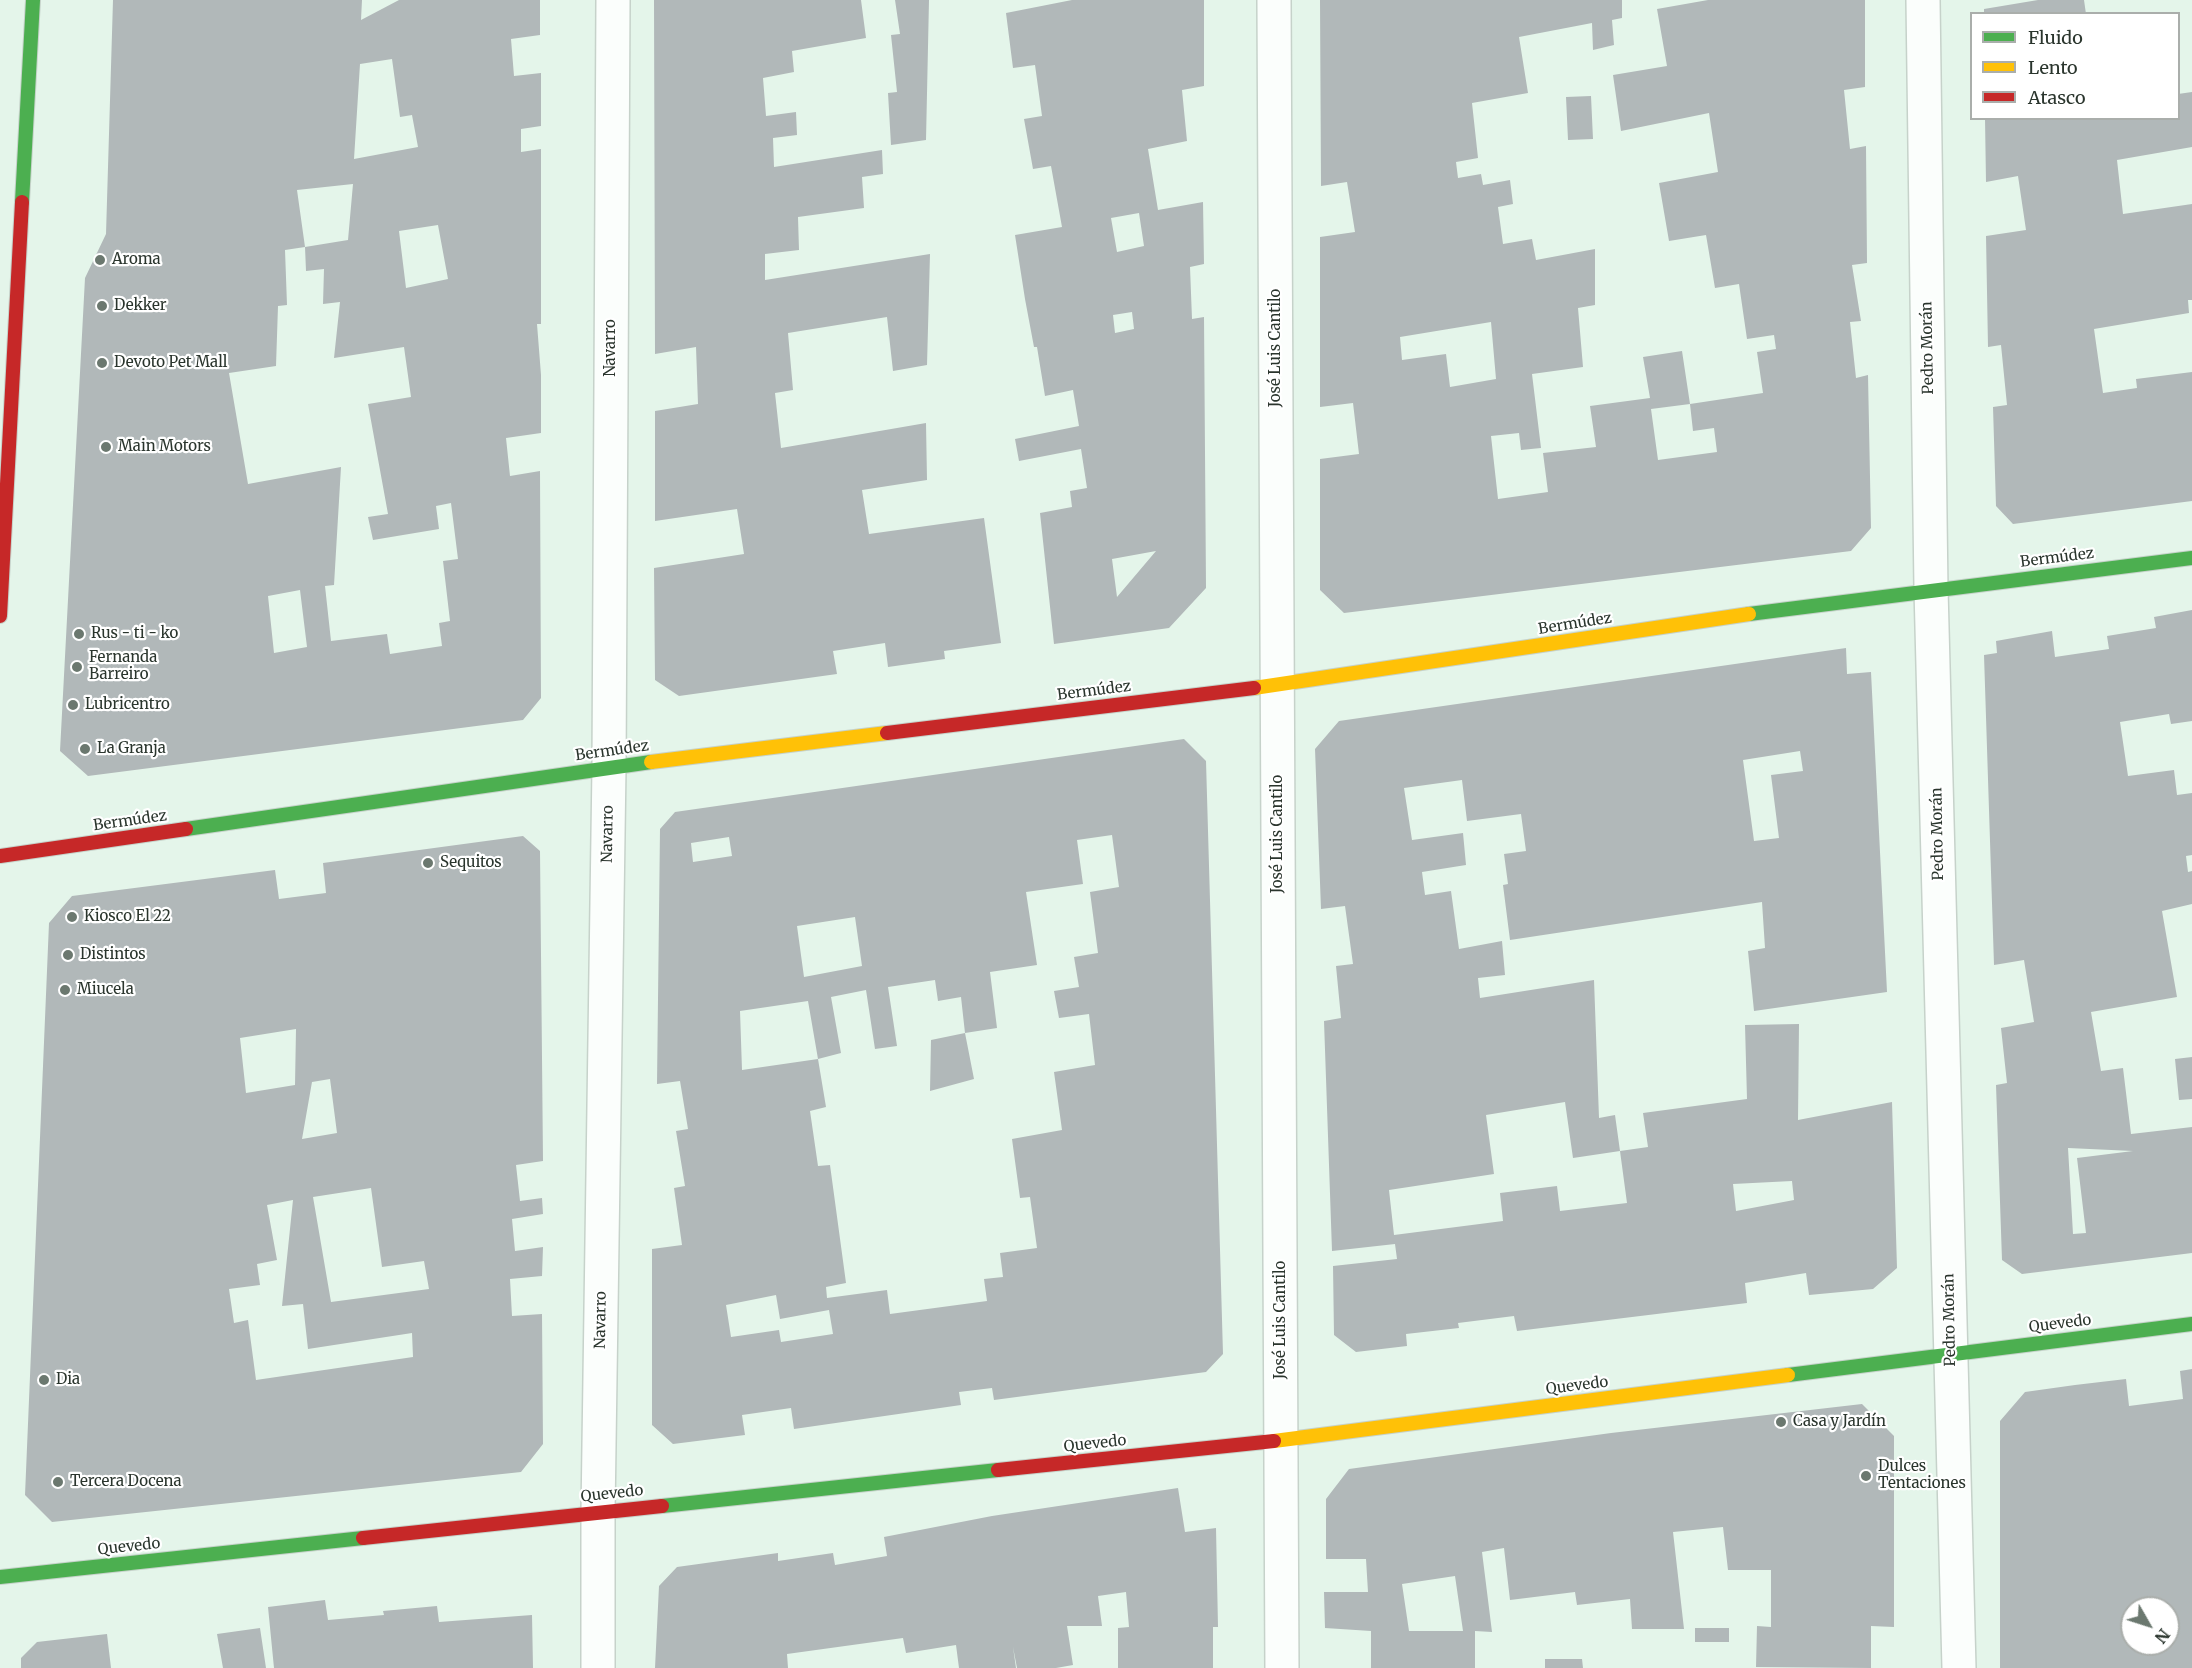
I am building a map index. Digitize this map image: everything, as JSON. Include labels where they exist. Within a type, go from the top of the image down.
[{"type":"street","points":[[0,615],[33,0]]},
{"type":"street","name":"Navarro","points":[[598,1668],[598,1512],[609,767],[613,0]]},
{"type":"street","name":"José Luis Cantilo","points":[[1274,0],[1282,1668]]},
{"type":"street","name":"Pedro Morán","points":[[1923,0],[1931,589],[1959,1668]]},
{"type":"street","name":"Bermúdez","points":[[0,856],[609,767],[1277,685],[1931,589],[2192,558]]},
{"type":"street","name":"Quevedo","points":[[0,1577],[1282,1440],[2192,1324]]},
{"type":"building","points":[[113,0],[362,0],[361,20],[399,0],[540,0],[540,35],[511,39],[514,76],[541,73],[541,126],[521,129],[521,152],[541,149],[541,324],[537,324],[541,375],[541,433],[506,438],[510,476],[540,471],[541,698],[523,720],[88,776],[60,751],[85,278],[106,234]],"holes":[[[392,59],[400,117],[412,115],[418,147],[354,159],[360,64]],[[353,184],[348,240],[305,247],[297,190]],[[438,225],[448,279],[406,288],[399,231]],[[305,247],[306,271],[324,269],[323,304],[340,302],[334,358],[404,347],[411,397],[368,404],[388,514],[368,517],[373,540],[439,529],[436,506],[451,503],[458,559],[443,561],[450,621],[439,623],[442,646],[390,654],[387,634],[331,641],[325,586],[334,585],[341,467],[248,484],[229,373],[276,366],[278,306],[287,305],[285,250]],[[300,590],[307,647],[274,653],[268,596]]]},
{"type":"building","points":[[654,0],[861,0],[866,38],[792,51],[794,72],[763,78],[766,116],[796,112],[797,135],[773,138],[774,167],[882,150],[883,174],[862,177],[864,208],[798,217],[799,250],[765,254],[765,280],[930,254],[927,365],[893,371],[887,317],[788,333],[793,390],[775,393],[781,448],[926,423],[927,480],[862,490],[869,534],[984,518],[1001,643],[944,651],[945,659],[888,667],[885,643],[833,651],[837,674],[679,696],[655,680],[654,568],[744,554],[737,509],[655,521],[655,411],[698,404],[696,347],[655,354]]},
{"type":"building","points":[[895,0],[929,0],[926,140],[891,145],[888,93],[897,92],[891,35],[900,34]]},
{"type":"building","points":[[1072,0],[1204,0],[1204,86],[1182,90],[1187,141],[1148,149],[1158,210],[1203,202],[1204,264],[1190,267],[1192,319],[1204,317],[1206,588],[1169,628],[1054,644],[1040,513],[1072,507],[1070,491],[1087,488],[1081,449],[1019,461],[1015,439],[1079,426],[1073,390],[1045,396],[1037,347],[1034,347],[1025,299],[1015,235],[1062,227],[1051,166],[1033,169],[1024,119],[1042,116],[1035,65],[1013,68],[1006,13]],"holes":[[[1139,213],[1144,246],[1117,252],[1111,218]],[[1132,312],[1134,329],[1115,333],[1113,315]],[[1156,551],[1117,597],[1112,559]]]},
{"type":"building","points":[[1320,0],[1622,0],[1622,18],[1612,20],[1614,45],[1593,50],[1592,23],[1519,37],[1528,93],[1472,103],[1478,158],[1456,162],[1458,178],[1481,174],[1483,185],[1510,180],[1513,204],[1498,207],[1503,244],[1532,239],[1536,260],[1595,249],[1595,305],[1578,308],[1583,367],[1532,374],[1541,448],[1521,450],[1519,433],[1491,436],[1498,499],[1548,492],[1543,453],[1596,447],[1590,406],[1650,398],[1643,357],[1682,351],[1690,404],[1763,393],[1757,352],[1776,349],[1774,335],[1747,339],[1739,284],[1715,288],[1706,235],[1669,241],[1659,183],[1718,172],[1709,113],[1621,131],[1613,75],[1667,66],[1657,9],[1708,0],[1865,0],[1865,87],[1844,90],[1850,149],[1866,146],[1867,263],[1852,265],[1861,321],[1850,322],[1856,378],[1868,375],[1871,528],[1851,551],[1344,613],[1320,590],[1320,459],[1359,454],[1353,403],[1320,407],[1320,237],[1355,232],[1347,182],[1321,186]],"holes":[[[1491,322],[1496,379],[1450,387],[1446,354],[1402,360],[1400,337]],[[1690,404],[1693,431],[1714,428],[1717,452],[1658,460],[1651,409]]]},
{"type":"building","points":[[2038,0],[2084,0],[2086,12],[1984,12],[1984,9]]},
{"type":"building","points":[[2192,92],[2192,147],[2117,160],[2123,214],[2192,204],[2192,300],[2188,300],[2189,313],[2094,329],[2103,393],[2137,388],[2136,379],[2192,372],[2192,501],[2013,524],[1996,506],[1993,407],[2007,405],[2001,345],[1988,347],[1986,236],[2026,230],[2018,176],[1986,182],[1985,120],[2180,120],[2180,94]]},
{"type":"building","points":[[1591,96],[1593,139],[1568,140],[1566,97]]},
{"type":"building","points":[[2192,610],[2192,721],[2171,724],[2169,714],[2120,722],[2128,776],[2174,770],[2177,795],[2192,793],[2192,855],[2186,856],[2188,872],[2192,871],[2192,904],[2162,911],[2177,997],[2091,1012],[2101,1071],[2123,1068],[2131,1134],[2192,1127],[2192,1253],[2022,1274],[2002,1260],[1996,1085],[2007,1083],[2001,1028],[2034,1022],[2024,960],[1994,965],[1984,655],[1997,653],[1996,641],[2052,631],[2055,657],[2109,649],[2107,636],[2156,628],[2154,617]],"holes":[[[2068,1148],[2133,1151],[2077,1158],[2086,1233],[2073,1234]]]},
{"type":"building","points":[[1846,648],[1847,674],[1871,672],[1887,992],[1754,1011],[1748,951],[1765,948],[1762,902],[1510,940],[1503,885],[1508,884],[1504,854],[1526,851],[1521,814],[1467,821],[1462,780],[1404,788],[1412,840],[1463,833],[1466,865],[1422,872],[1425,895],[1451,891],[1459,949],[1502,941],[1505,975],[1478,978],[1480,998],[1594,980],[1599,1118],[1615,1115],[1620,1151],[1648,1147],[1643,1113],[1747,1099],[1745,1025],[1799,1024],[1798,1120],[1892,1102],[1897,1268],[1873,1289],[1809,1295],[1806,1273],[1745,1283],[1747,1303],[1517,1331],[1514,1316],[1458,1323],[1459,1328],[1406,1334],[1407,1346],[1356,1352],[1334,1335],[1333,1266],[1397,1259],[1395,1244],[1332,1251],[1324,1021],[1341,1018],[1336,966],[1353,964],[1345,906],[1321,909],[1315,749],[1339,721]],"holes":[[[1800,751],[1803,771],[1771,775],[1779,838],[1754,841],[1743,760]],[[1565,1102],[1573,1158],[1620,1151],[1627,1203],[1560,1211],[1557,1186],[1500,1193],[1503,1221],[1394,1235],[1389,1190],[1494,1174],[1486,1115]],[[1792,1181],[1794,1200],[1736,1211],[1733,1184]]]},
{"type":"building","points":[[1184,739],[1206,761],[1223,1354],[1206,1372],[994,1400],[992,1388],[959,1392],[961,1405],[794,1429],[791,1408],[742,1415],[745,1435],[673,1444],[652,1425],[652,1249],[682,1245],[674,1188],[685,1186],[676,1131],[688,1129],[680,1081],[657,1084],[660,829],[675,812]],"holes":[[[1112,835],[1119,887],[1090,892],[1098,953],[1074,957],[1079,987],[1054,991],[1059,1018],[1089,1014],[1095,1065],[1054,1072],[1062,1130],[1012,1139],[1020,1198],[1030,1197],[1037,1248],[1000,1253],[1003,1277],[984,1279],[987,1301],[890,1314],[887,1290],[827,1298],[826,1287],[846,1283],[830,1165],[818,1166],[810,1111],[826,1107],[818,1059],[841,1053],[831,997],[866,990],[875,1049],[897,1046],[888,987],[935,980],[938,1001],[961,997],[965,1033],[997,1028],[990,972],[1037,965],[1026,892],[1083,884],[1077,840]],[[729,837],[732,856],[693,862],[691,843]],[[855,917],[862,966],[804,977],[797,926]],[[808,1001],[818,1059],[742,1070],[740,1011]],[[776,1295],[780,1319],[829,1310],[833,1334],[781,1342],[779,1330],[731,1337],[726,1305]]]},
{"type":"building","points":[[523,836],[540,851],[543,1161],[516,1165],[520,1201],[542,1198],[543,1214],[512,1219],[515,1251],[543,1247],[542,1276],[510,1279],[512,1316],[542,1314],[543,1444],[521,1472],[52,1522],[25,1495],[49,923],[72,896],[275,870],[279,899],[326,893],[323,863]],"holes":[[[296,1029],[295,1085],[246,1093],[240,1038]],[[330,1079],[337,1133],[302,1139],[312,1082]],[[371,1188],[382,1267],[424,1261],[429,1289],[331,1302],[313,1197]],[[293,1200],[282,1306],[303,1304],[308,1349],[412,1333],[413,1357],[256,1380],[248,1320],[234,1323],[229,1289],[260,1285],[257,1264],[277,1260],[267,1205]]]},
{"type":"building","points":[[965,1033],[974,1079],[930,1091],[931,1040]]},
{"type":"building","points":[[2192,1057],[2192,1099],[2179,1100],[2175,1059]]},
{"type":"building","points":[[2192,1369],[2192,1668],[2000,1668],[2000,1421],[2025,1392],[2075,1385],[2126,1379],[2129,1406],[2183,1399],[2180,1371]]},
{"type":"building","points":[[1862,1404],[1894,1436],[1894,1627],[1871,1626],[1871,1668],[1756,1667],[1757,1626],[1771,1627],[1771,1570],[1728,1570],[1723,1527],[1673,1532],[1684,1629],[1632,1629],[1630,1599],[1577,1605],[1575,1592],[1510,1600],[1504,1548],[1482,1552],[1492,1632],[1475,1631],[1475,1668],[1371,1668],[1371,1631],[1325,1628],[1324,1592],[1368,1592],[1366,1559],[1326,1559],[1326,1499],[1349,1469],[1611,1433]],"holes":[[[1455,1576],[1463,1631],[1409,1631],[1402,1584]]]},
{"type":"building","points":[[1178,1488],[1185,1532],[1216,1528],[1218,1627],[1213,1627],[1213,1668],[1118,1668],[1118,1628],[1129,1627],[1126,1592],[1098,1596],[1102,1626],[1067,1626],[1073,1665],[1056,1668],[1017,1668],[1013,1647],[1016,1668],[959,1668],[956,1645],[906,1653],[903,1638],[787,1654],[788,1668],[655,1668],[659,1586],[677,1567],[778,1553],[778,1561],[833,1553],[835,1565],[887,1556],[884,1537],[992,1516]]},
{"type":"building","points":[[325,1600],[328,1620],[384,1615],[383,1611],[437,1606],[439,1622],[532,1615],[533,1668],[274,1668],[268,1607]]},
{"type":"building","points":[[260,1628],[266,1668],[223,1668],[217,1634]]},
{"type":"building","points":[[1695,1628],[1729,1628],[1729,1642],[1695,1642]]},
{"type":"building","points":[[107,1634],[111,1668],[21,1668],[21,1658],[37,1642]]},
{"type":"building","points":[[1545,1659],[1582,1659],[1583,1668],[1545,1668]]},
{"type":"traffic: fast","points":[[22,202],[33,0]]},
{"type":"traffic: fast","points":[[1749,614],[2192,558]]},
{"type":"traffic: fast","points":[[186,829],[651,762]]},
{"type":"traffic: fast","points":[[1788,1375],[2192,1324]]},
{"type":"traffic: fast","points":[[662,1506],[998,1470]]},
{"type":"traffic: fast","points":[[0,1577],[363,1538]]},
{"type":"traffic: slow","points":[[1254,688],[1749,614]]},
{"type":"traffic: slow","points":[[651,762],[887,733]]},
{"type":"traffic: slow","points":[[1274,1441],[1788,1375]]},
{"type":"traffic: jam","points":[[0,616],[22,202]]},
{"type":"traffic: jam","points":[[887,733],[1254,688]]},
{"type":"traffic: jam","points":[[0,856],[186,829]]},
{"type":"traffic: jam","points":[[998,1470],[1274,1441]]},
{"type":"traffic: jam","points":[[363,1538],[662,1506]]},
{"type":"place","name":"Aroma","points":[[100,260]]},
{"type":"place","name":"Dekker","points":[[102,306]]},
{"type":"place","name":"Devoto Pet Mall","points":[[102,363]]},
{"type":"place","name":"Main Motors","points":[[106,447]]},
{"type":"place","name":"Rus - ti - ko","points":[[79,634]]},
{"type":"place","name":"Fernanda Barreiro","points":[[77,667]]},
{"type":"place","name":"Lubricentro","points":[[73,705]]},
{"type":"place","name":"La Granja","points":[[85,749]]},
{"type":"place","name":"Sequitos","points":[[428,863]]},
{"type":"place","name":"Kiosco El 22","points":[[72,917]]},
{"type":"place","name":"Distintos","points":[[68,955]]},
{"type":"place","name":"Miucela","points":[[65,990]]},
{"type":"place","name":"Dia","points":[[44,1380]]},
{"type":"place","name":"Casa y Jardín","points":[[1781,1422]]},
{"type":"place","name":"Dulces Tentaciones","points":[[1866,1476]]},
{"type":"place","name":"Tercera Docena","points":[[58,1482]]}]
